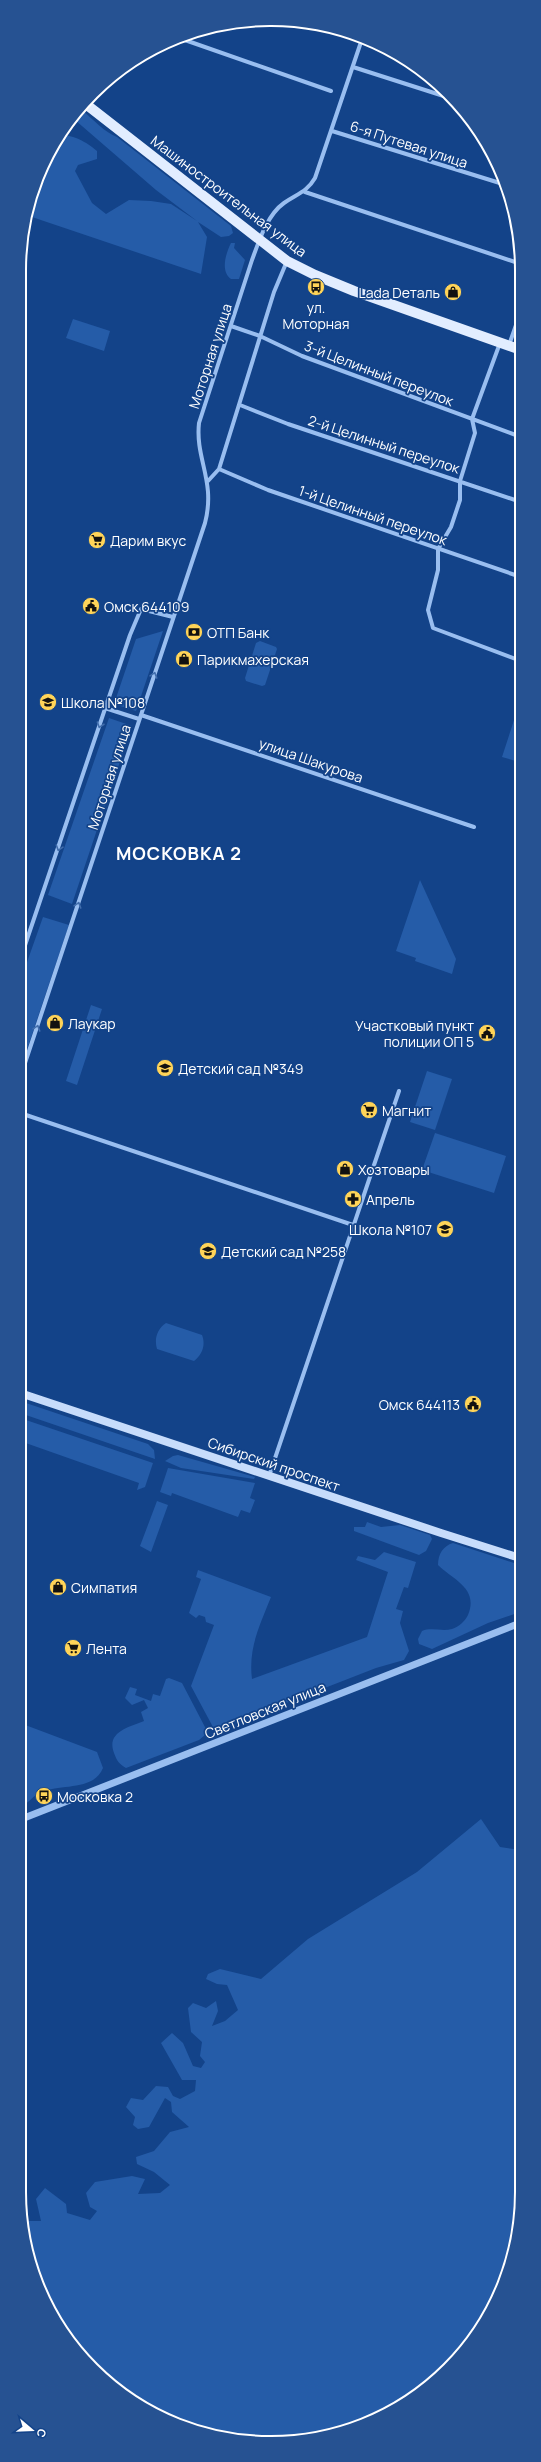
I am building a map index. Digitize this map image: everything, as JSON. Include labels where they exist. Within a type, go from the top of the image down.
[{"type":"main road","name":"Машиностроительная улица","points":[[89,107],[287,260],[315,275],[354,292],[515,348]]},
{"type":"main road","name":"Сибирский проспект","points":[[26,1395],[515,1556]]},
{"type":"street","points":[[187,41],[331,91]]},
{"type":"street","points":[[360,44],[315,178],[305,192],[514,262]]},
{"type":"street","points":[[352,67],[440,95]]},
{"type":"street","name":"6-я Путевая улица","points":[[332,130],[498,182]]},
{"type":"street","name":"Моторная улица","points":[[26,1060],[208,512],[208,481],[197,435],[199,423],[259,238],[283,204],[305,192]]},
{"type":"street","points":[[208,481],[219,470],[274,292],[287,260]]},
{"type":"street","points":[[515,324],[472,419],[475,433],[460,481],[460,500],[451,527],[438,550],[438,570],[428,610],[433,628],[515,659]]},
{"type":"street","name":"3-й Целинный переулок","points":[[231,326],[260,336],[302,356],[515,435]]},
{"type":"street","name":"2-й Целинный переулок","points":[[240,405],[288,424],[515,500]]},
{"type":"street","name":"1-й Целинный переулок","points":[[219,470],[268,490],[438,550],[515,575]]},
{"type":"street","name":"Моторная улица","points":[[26,942],[105,708],[141,609],[173,618]]},
{"type":"street","name":"улица Шакурова","points":[[105,708],[140,717],[474,827]]},
{"type":"street","points":[[269,1476],[399,1091]]},
{"type":"street","points":[[26,1115],[353,1226]]},
{"type":"street","name":"Светловская улица","points":[[26,1817],[515,1625]]},
{"type":"shaded area","points":[[84,112],[103,129],[117,137],[231,226],[233,233],[229,236],[221,237],[198,222],[207,237],[201,274],[32,217],[39,192],[51,162],[66,136],[74,137],[90,145],[97,151],[97,159],[78,165],[75,171],[92,203],[106,214],[129,200],[151,201],[171,204],[197,221],[156,190],[77,122]]},
{"type":"shaded area","points":[[231,243],[235,243],[234,248],[245,260],[239,279],[231,279],[228,276],[225,267],[227,252]]},
{"type":"shaded area","points":[[73,319],[110,331],[104,351],[66,338]]},
{"type":"shaded area","points":[[163,631],[136,711],[114,704],[136,639]]},
{"type":"shaded area","points":[[260,641],[276,647],[277,649],[265,685],[262,686],[246,681],[245,678],[256,643]]},
{"type":"shaded area","points":[[515,717],[515,761],[502,757]]},
{"type":"shaded area","points":[[109,718],[132,726],[72,904],[48,895]]},
{"type":"shaded area","points":[[420,880],[456,959],[452,974],[415,961],[416,958],[396,951]]},
{"type":"shaded area","points":[[43,917],[69,925],[26,1052],[26,965]]},
{"type":"shaded area","points":[[91,1005],[102,1009],[77,1085],[66,1081]]},
{"type":"shaded area","points":[[427,1071],[452,1079],[435,1130],[410,1122]]},
{"type":"shaded area","points":[[435,1133],[506,1156],[494,1193],[422,1170]]},
{"type":"shaded area","points":[[166,1323],[202,1335],[204,1342],[202,1350],[194,1361],[157,1349],[156,1342],[158,1331]]},
{"type":"shaded area","points":[[26,1403],[148,1444],[154,1450],[155,1459],[26,1415]]},
{"type":"shaded area","points":[[26,1420],[153,1463],[145,1487],[137,1490],[139,1483],[26,1443]]},
{"type":"shaded area","points":[[178,1455],[255,1477],[254,1479],[181,1468],[165,1461]]},
{"type":"shaded area","points":[[168,1468],[255,1483],[250,1498],[255,1500],[250,1513],[241,1510],[238,1517],[172,1493],[171,1496],[160,1492]]},
{"type":"shaded area","points":[[157,1501],[168,1505],[151,1552],[140,1546]]},
{"type":"shaded area","points":[[367,1522],[381,1527],[400,1525],[430,1535],[432,1539],[426,1551],[419,1555],[354,1531],[354,1527],[365,1527]]},
{"type":"shaded area","points":[[453,1543],[515,1563],[515,1614],[488,1623],[432,1649],[419,1644],[418,1639],[422,1631],[430,1629],[448,1630],[457,1627],[462,1624],[467,1617],[470,1606],[470,1598],[467,1591],[457,1580],[438,1565],[439,1557],[442,1551],[449,1544]]},
{"type":"shaded area","points":[[384,1552],[416,1562],[408,1588],[404,1587],[396,1609],[403,1611],[400,1623],[409,1651],[404,1660],[376,1668],[219,1729],[214,1729],[191,1686],[214,1625],[206,1622],[205,1617],[199,1615],[196,1618],[189,1613],[201,1579],[196,1577],[198,1570],[271,1597],[253,1647],[251,1668],[252,1679],[367,1637],[388,1572],[356,1560],[358,1556],[375,1560]]},
{"type":"shaded area","points":[[169,1678],[182,1683],[206,1729],[205,1735],[199,1740],[126,1768],[120,1764],[116,1758],[112,1746],[113,1740],[120,1731],[144,1721],[141,1712],[148,1708],[144,1700],[132,1705],[125,1698],[130,1687],[137,1689],[135,1695],[151,1701],[153,1694],[160,1696],[166,1679]]},
{"type":"shaded area","points":[[26,1725],[97,1752],[103,1768],[99,1775],[92,1780],[84,1784],[49,1790],[36,1795],[26,1803]]},
{"type":"shaded area","points":[[481,1819],[500,1847],[515,1849],[515,2192],[513,2223],[507,2255],[490,2300],[474,2327],[454,2353],[432,2375],[393,2403],[379,2411],[349,2423],[334,2428],[302,2434],[270,2436],[239,2434],[207,2428],[162,2411],[135,2395],[109,2375],[87,2353],[59,2314],[51,2300],[34,2255],[28,2221],[41,2221],[36,2199],[45,2188],[66,2204],[67,2213],[90,2220],[97,2211],[90,2207],[86,2193],[95,2182],[132,2176],[145,2179],[138,2194],[160,2193],[170,2185],[154,2172],[137,2164],[136,2157],[154,2151],[170,2132],[189,2127],[172,2112],[171,2102],[165,2098],[149,2127],[138,2129],[133,2125],[135,2117],[126,2107],[131,2098],[143,2100],[156,2086],[168,2087],[173,2096],[180,2099],[195,2091],[196,2080],[182,2080],[161,2043],[172,2033],[183,2043],[193,2066],[201,2068],[205,2062],[200,2056],[202,2042],[191,2032],[188,2008],[193,2003],[206,2008],[216,2001],[218,2011],[212,2026],[225,2021],[238,2010],[227,1985],[217,1984],[206,1979],[208,1974],[220,1969],[261,1979],[308,1939],[417,1872]]},
{"type":"place","name":"ул. Моторная","points":[[316,287]]},
{"type":"place","name":"Lada Dеталь","points":[[453,292]]},
{"type":"place","name":"Дарим вкус","points":[[97,540]]},
{"type":"place","name":"Омск 644109","points":[[91,606]]},
{"type":"place","name":"ОТП Банк","points":[[194,632]]},
{"type":"place","name":"Парикмахерская","points":[[184,659]]},
{"type":"place","name":"Школа №108","points":[[48,702]]},
{"type":"place","name":"Лаукар","points":[[55,1023]]},
{"type":"place","name":"Участковый пункт полиции ОП 5","points":[[487,1033]]},
{"type":"place","name":"Детский сад №349","points":[[165,1068]]},
{"type":"place","name":"Магнит","points":[[369,1110]]},
{"type":"place","name":"Хозтовары","points":[[345,1169]]},
{"type":"place","name":"Апрель","points":[[353,1199]]},
{"type":"place","name":"Школа №107","points":[[445,1229]]},
{"type":"place","name":"Детский сад №258","points":[[208,1251]]},
{"type":"place","name":"Омск 644113","points":[[473,1404]]},
{"type":"place","name":"Симпатия","points":[[58,1587]]},
{"type":"place","name":"Лента","points":[[73,1648]]},
{"type":"place","name":"Московка 2","points":[[44,1796]]},
{"type":"district","name":"МОСКОВКА 2","points":[[179,853]]}]
